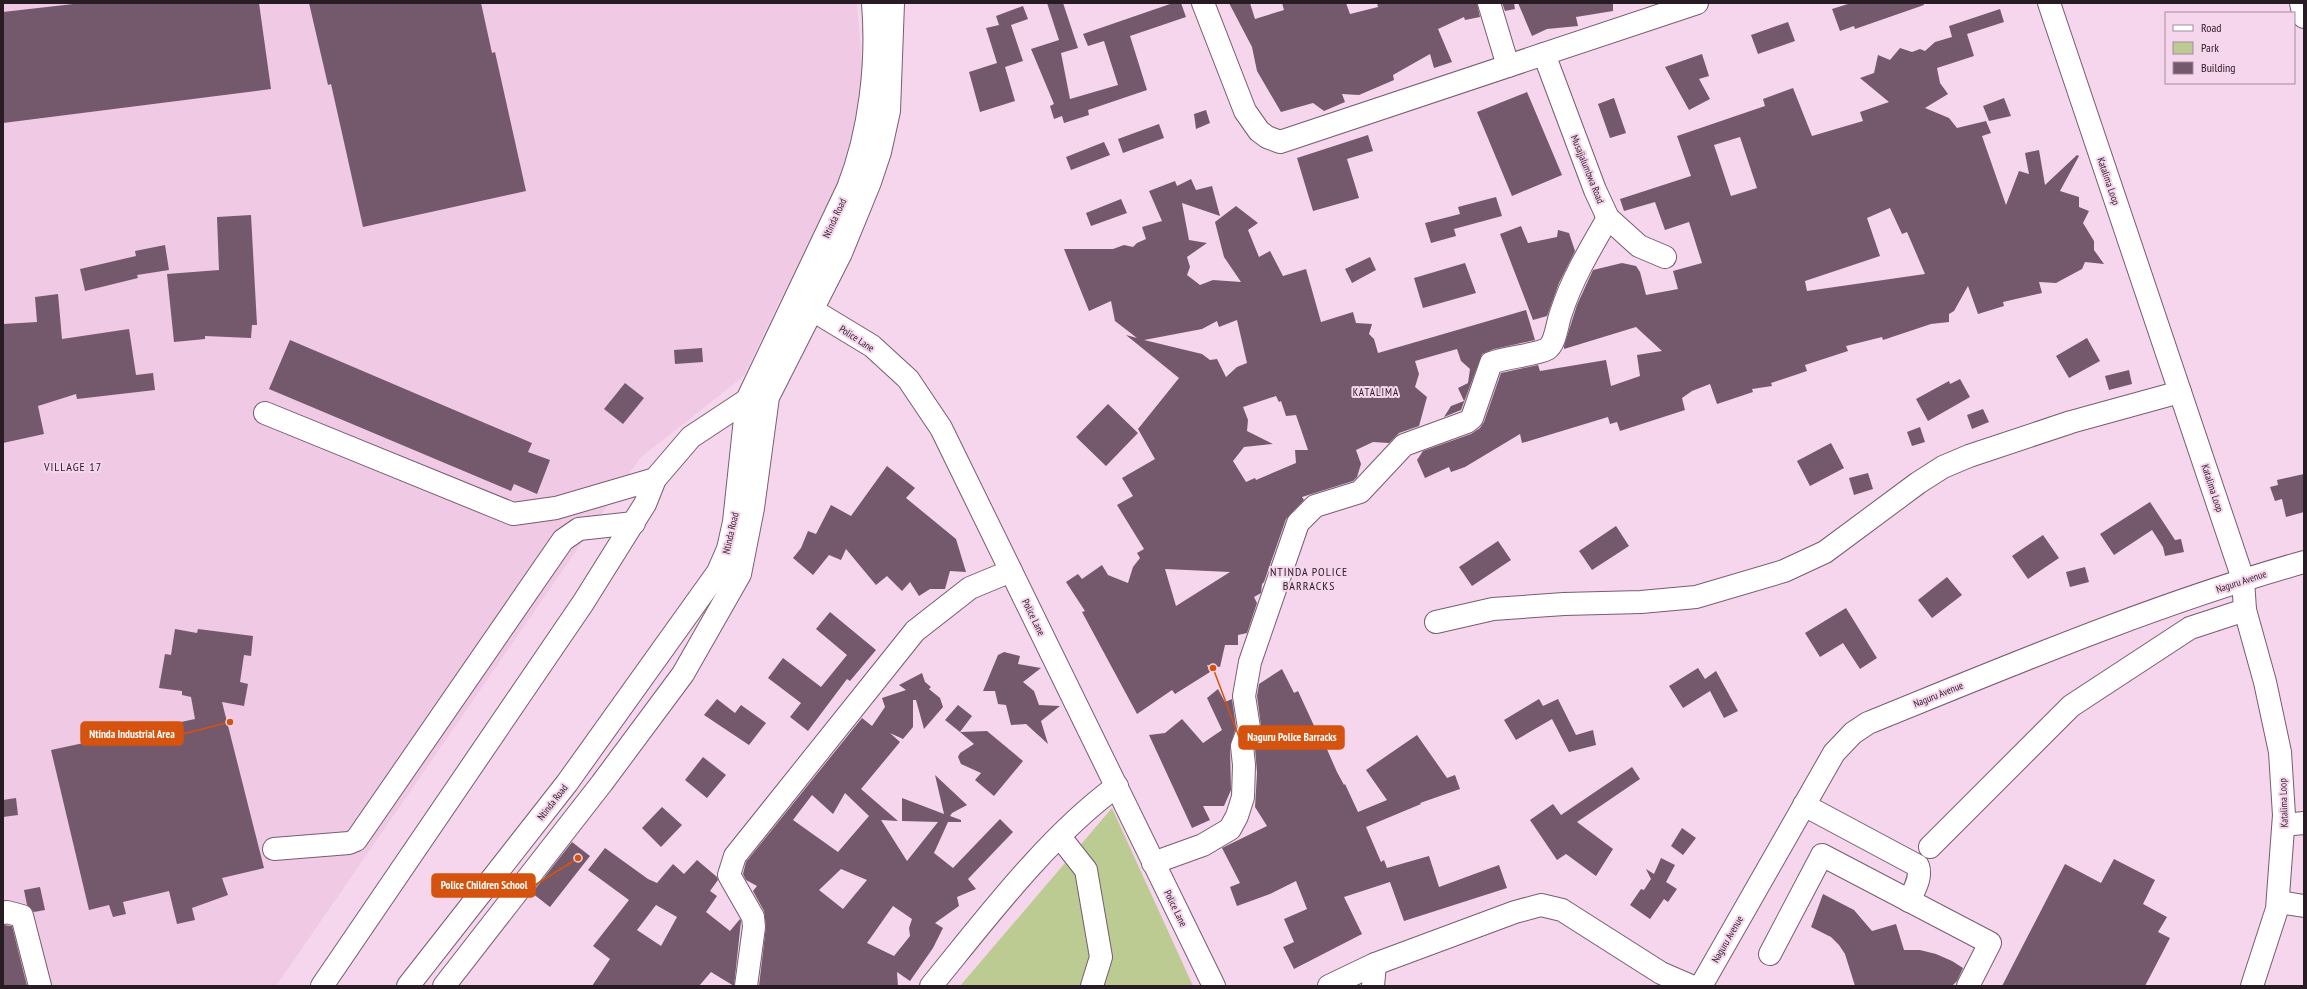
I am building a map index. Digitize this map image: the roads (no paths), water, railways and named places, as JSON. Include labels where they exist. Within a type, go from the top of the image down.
[{"type":"street","name":"Ntinda Road","points":[[408,986],[567,783],[718,572],[728,549],[734,522],[747,400],[793,299],[818,251],[860,158],[868,117],[873,73],[874,3]]},
{"type":"street","name":"Ntinda Road","points":[[444,986],[597,790],[682,674],[740,574],[753,508],[768,397],[841,253],[870,182],[880,152],[889,111],[893,3]]},
{"type":"street","points":[[1203,3],[1248,117],[1259,131],[1267,137],[1280,142],[1697,3]]},
{"type":"street","points":[[1489,3],[1508,66]]},
{"type":"street","name":"Katalima Loop","points":[[2049,3],[2243,579],[2245,610],[2265,682],[2280,752],[2294,824],[2278,902],[2252,986]]},
{"type":"street","points":[[2301,3],[2304,17]]},
{"type":"street","name":"Musajjalumbwa Road","points":[[1544,54],[1594,190],[1608,218],[1638,246],[1665,257]]},
{"type":"street","points":[[1153,863],[1203,845],[1230,829],[1237,816],[1243,797],[1244,765],[1242,746],[1249,728],[1244,696],[1250,662],[1298,523],[1315,506],[1360,492],[1404,445],[1467,422],[1472,418],[1491,363],[1501,359],[1546,349],[1552,343],[1570,285],[1608,218]]},
{"type":"street","name":"Police Lane","points":[[793,299],[872,346],[908,379],[942,428],[1214,986]]},
{"type":"street","points":[[1436,622],[1493,609],[1564,604],[1641,602],[1696,597],[1784,571],[1825,552],[1918,483],[1943,467],[1969,456],[2071,422],[2180,392]]},
{"type":"street","points":[[322,986],[556,643],[645,504],[654,479],[691,437],[747,400]]},
{"type":"street","points":[[265,413],[513,514],[556,508],[654,479]]},
{"type":"street","points":[[274,849],[349,843],[356,840],[563,540],[578,529],[634,522]]},
{"type":"street","name":"Naguru Avenue","points":[[1701,986],[1834,753],[1853,733],[1868,723],[2054,647],[2243,579],[2304,562]]},
{"type":"street","points":[[746,986],[754,927],[753,917],[728,875],[735,856],[915,631],[970,588],[1011,571]]},
{"type":"street","points":[[1930,847],[2071,706],[2190,628],[2245,610]]},
{"type":"street","points":[[931,986],[995,908],[1060,837],[1100,798],[1117,786]]},
{"type":"street","points":[[1804,806],[1918,866],[1920,871],[1918,880],[1909,901]]},
{"type":"street","points":[[1060,837],[1086,870],[1101,957],[1092,986]]},
{"type":"street","points":[[1770,954],[1822,855],[1990,943],[1968,986]]},
{"type":"street","points":[[2278,902],[2304,906]]},
{"type":"street","points":[[1329,986],[1375,964],[1515,912],[1541,905],[1562,910],[1661,973],[1691,986]]},
{"type":"street","points":[[3,913],[7,912],[22,916],[40,986]]},
{"type":"street","points":[[1373,986],[1375,964]]},
{"type":"place","name":"Naguru Police Barracks","points":[[1213,668]]},
{"type":"place","name":"Ntinda Industrial Area","points":[[230,722]]},
{"type":"place","name":"Police Children School","points":[[578,858]]},
{"type":"district","name":"KATALIMA","points":[[1376,392]]},
{"type":"district","name":"VILLAGE 17","points":[[73,467]]},
{"type":"district","name":"NTINDA POLICE BARRACKS","points":[[1309,579]]}]
